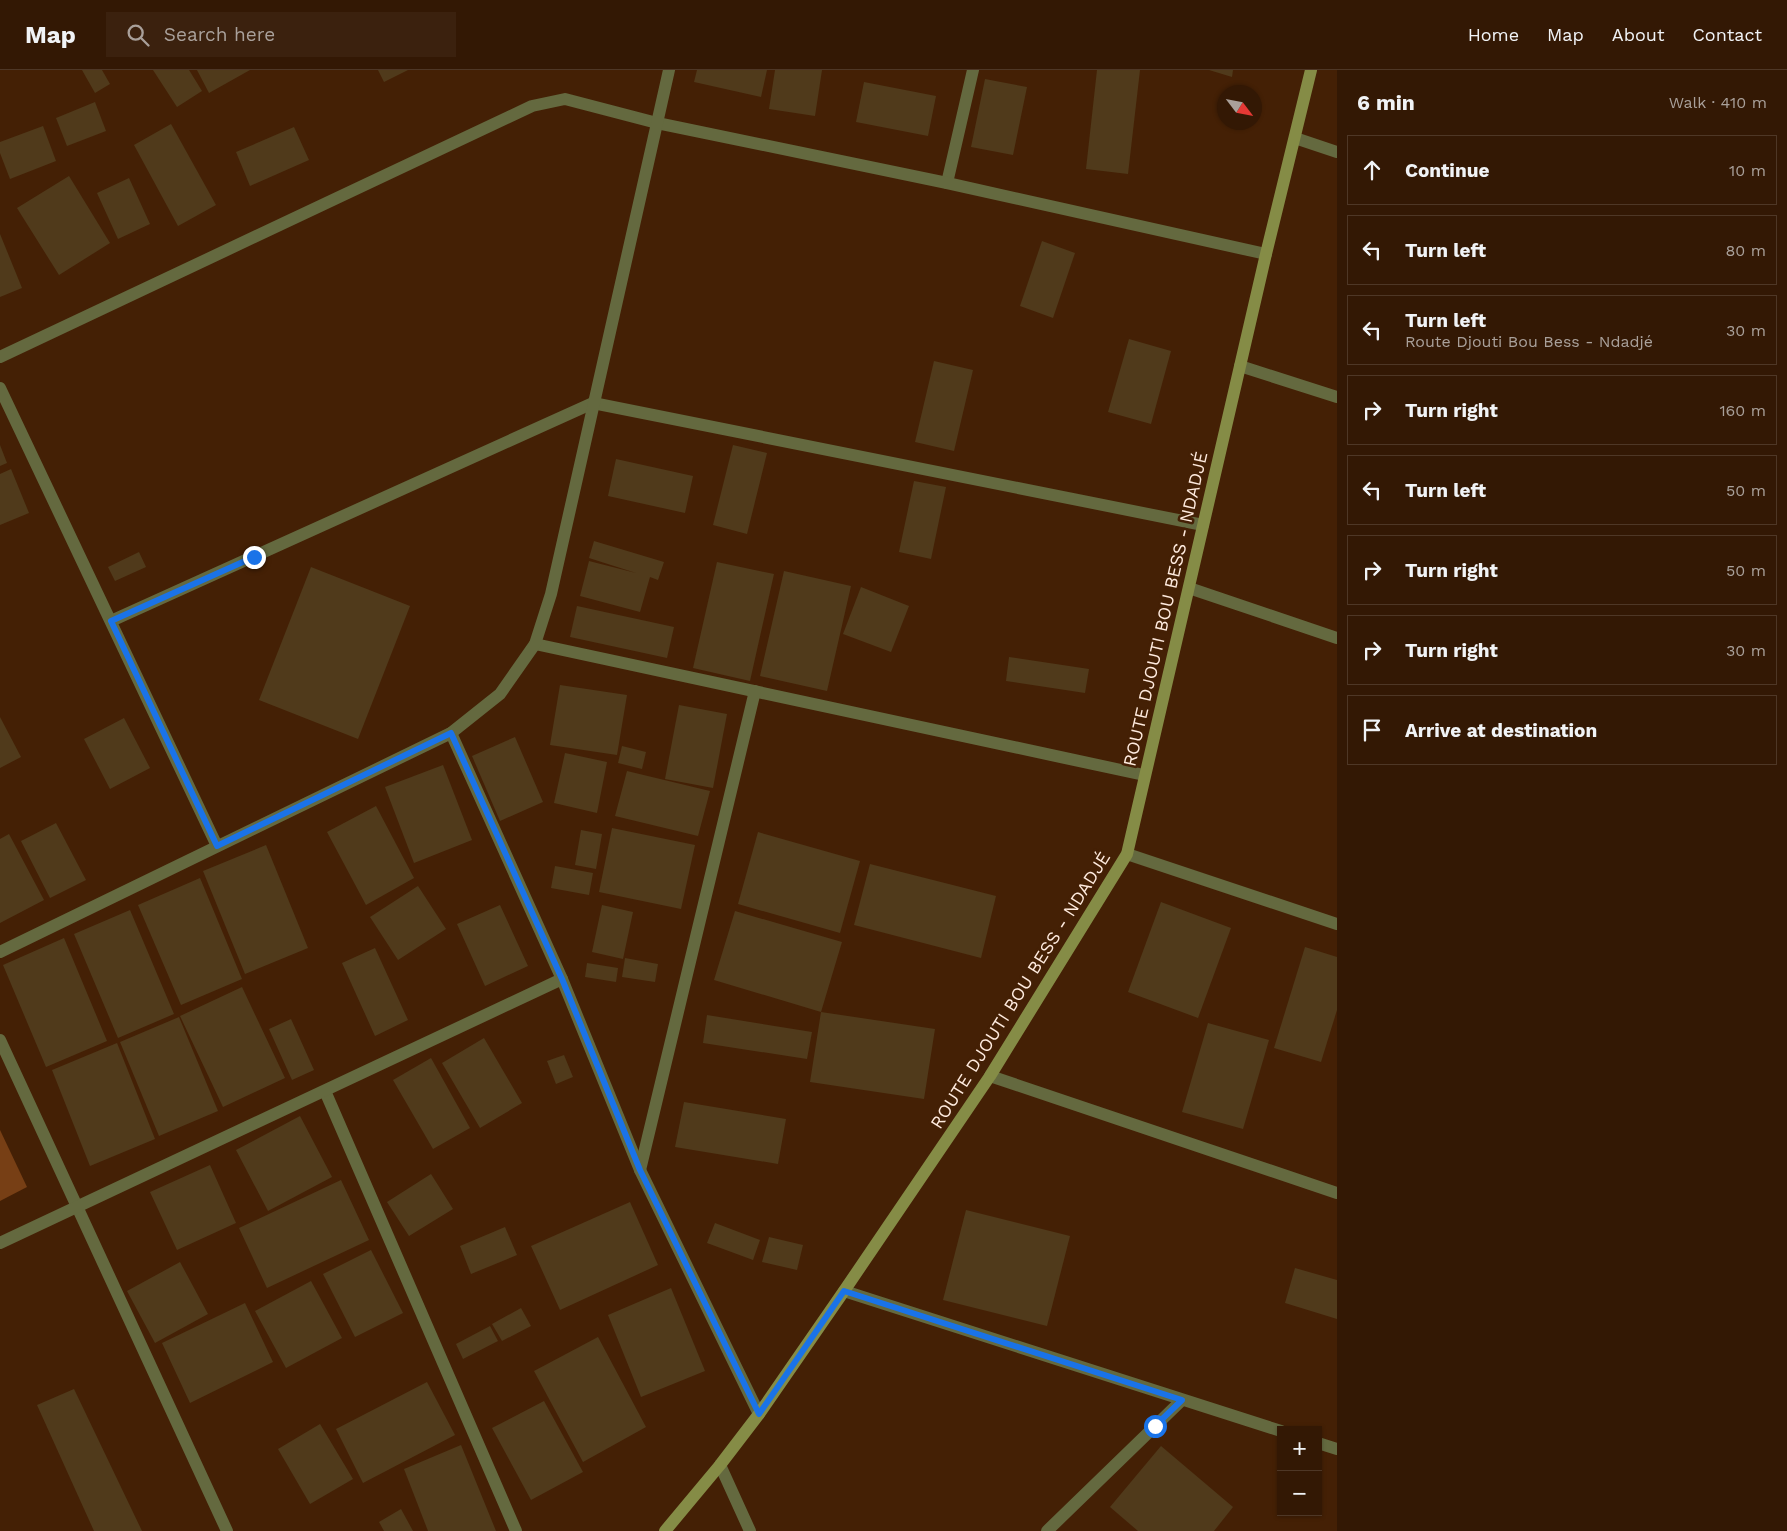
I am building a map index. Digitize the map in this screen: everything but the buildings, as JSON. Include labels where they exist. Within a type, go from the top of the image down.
[{"type":"main road","name":"ROUTE DJOUTI BOU BESS - NDADJÉ","points":[[665,1531],[720,1465],[759,1414],[844,1291],[990,1076],[1127,854],[1266,254],[1296,138],[1311,70]]},
{"type":"street","points":[[0,952],[451,733],[500,694],[535,644],[551,594],[669,70]]},
{"type":"street","points":[[947,183],[973,70]]},
{"type":"street","points":[[0,356],[532,106],[565,99],[657,123],[947,183],[1266,254]]},
{"type":"street","points":[[1296,138],[1337,152]]},
{"type":"street","points":[[1240,366],[1337,397]]},
{"type":"street","points":[[0,388],[217,846]]},
{"type":"street","points":[[111,621],[594,403],[1203,525]]},
{"type":"street","points":[[1189,588],[1337,638]]},
{"type":"street","points":[[535,644],[1144,774]]},
{"type":"street","points":[[640,1170],[755,691]]},
{"type":"street","points":[[451,733],[562,979],[640,1170],[759,1414]]},
{"type":"street","points":[[1127,854],[1337,924]]},
{"type":"street","points":[[0,1243],[562,979]]},
{"type":"street","points":[[0,1040],[227,1531]]},
{"type":"street","points":[[990,1076],[1337,1192]]},
{"type":"street","points":[[325,1091],[516,1531]]},
{"type":"street","points":[[844,1291],[1277,1430]]},
{"type":"street","points":[[1047,1531],[1182,1400]]},
{"type":"street","points":[[1322,1444],[1337,1449]]},
{"type":"street","points":[[720,1465],[750,1531]]},
{"type":"shaded area","points":[[0,1130],[27,1187],[0,1201]]},
{"type":"route","points":[[254,557],[111,621],[217,846],[451,733],[562,979],[640,1170],[759,1414],[844,1291],[1182,1400],[1155,1426]]}]
